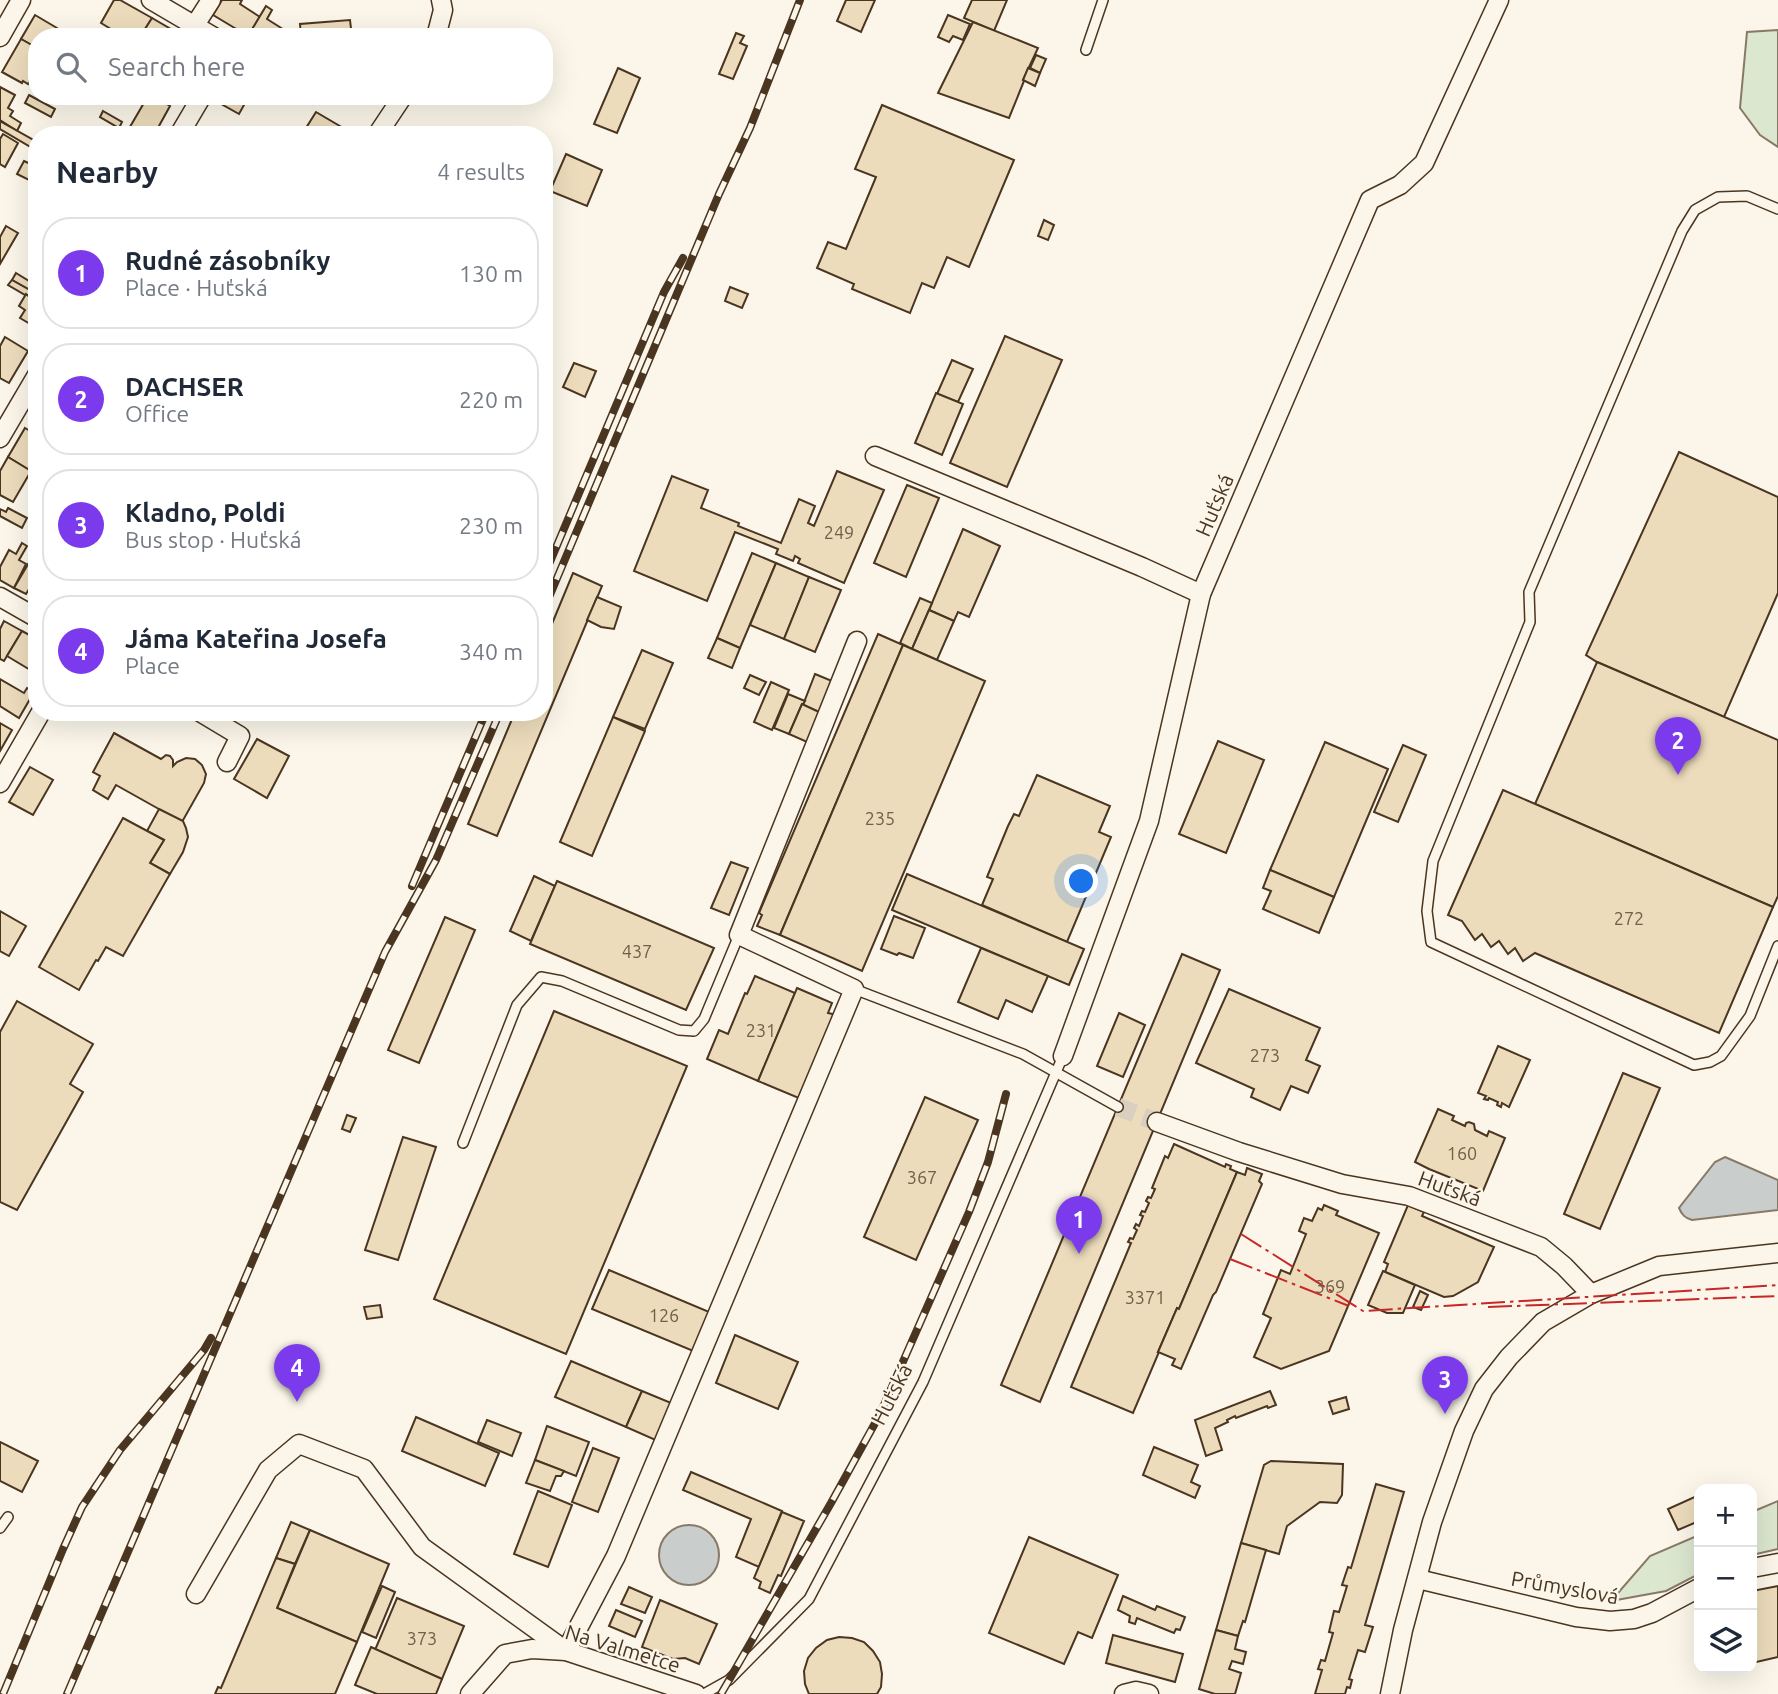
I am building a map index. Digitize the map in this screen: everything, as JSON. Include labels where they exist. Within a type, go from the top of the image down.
[{"type":"street","points":[[0,37],[21,0]]},
{"type":"street","points":[[151,0],[200,28]]},
{"type":"street","points":[[195,25],[211,0]]},
{"type":"street","points":[[438,28],[443,10],[441,0]]},
{"type":"street","name":"Huťská","points":[[1063,1056],[1149,821],[1200,594],[1370,200],[1401,185],[1424,163],[1499,0]]},
{"type":"street","points":[[184,126],[197,105]]},
{"type":"street","points":[[383,126],[397,105]]},
{"type":"street","points":[[0,438],[28,390]]},
{"type":"street","points":[[876,456],[1142,567],[1200,594]]},
{"type":"street","points":[[0,597],[28,613]]},
{"type":"street","points":[[196,1594],[268,1470],[299,1444],[364,1469],[422,1547],[566,1651],[617,1556],[854,989],[739,935],[858,642]]},
{"type":"street","points":[[0,783],[36,721]]},
{"type":"street","points":[[215,721],[240,736],[227,762]]},
{"type":"street","name":"Huťská","points":[[1157,1122],[1239,1152],[1342,1184],[1409,1196],[1541,1247],[1591,1294]]},
{"type":"street","points":[[1390,1694],[1403,1630],[1432,1522],[1464,1431],[1484,1389],[1508,1357],[1543,1322],[1591,1294],[1660,1266],[1778,1253]]},
{"type":"street","points":[[1757,1567],[1778,1563]]},
{"type":"street","name":"Průmyslová","points":[[1418,1579],[1576,1616],[1610,1621],[1643,1617],[1694,1591]]},
{"type":"street","name":"Na Valmetce","points":[[470,1694],[505,1654],[532,1649],[566,1651],[696,1694]]},
{"type":"street","points":[[1124,1694],[1136,1691],[1149,1694]]},
{"type":"lane","points":[[1086,50],[1103,0]]},
{"type":"lane","points":[[1778,209],[1747,197],[1718,197],[1695,210],[1682,231],[1529,592],[1530,622],[1433,861],[1427,911],[1431,942],[1694,1065],[1710,1062],[1721,1056],[1750,1016],[1778,946]]},
{"type":"lane","points":[[463,1143],[517,1005],[541,977],[562,981],[679,1030],[694,1031],[704,1018],[739,935]]},
{"type":"lane","points":[[854,989],[1023,1054],[1118,1107]]},
{"type":"lane","name":"Huťská","points":[[704,1694],[729,1680],[809,1599],[923,1382],[1063,1056]]},
{"type":"lane","points":[[0,1528],[8,1517]]},
{"type":"green space","points":[[1778,30],[1778,147],[1760,135],[1740,108],[1747,32]]},
{"type":"green space","points":[[1778,1501],[1778,1549],[1757,1554],[1757,1510]]},
{"type":"green space","points":[[1694,1537],[1694,1577],[1666,1591],[1611,1601],[1650,1556]]},
{"type":"shaded area","points":[[1725,1157],[1778,1180],[1778,1210],[1692,1220],[1684,1216],[1679,1208],[1715,1162]]},
{"type":"shaded area","points":[[683,1525],[695,1525],[714,1538],[719,1555],[717,1567],[706,1580],[695,1585],[683,1585],[664,1572],[659,1561],[659,1549],[672,1530]]},
{"type":"building","points":[[114,0],[120,0],[152,18],[146,28],[109,28],[101,23]]},
{"type":"building","points":[[222,0],[242,0],[240,4],[260,17],[253,28],[235,28],[213,15]]},
{"type":"building","points":[[846,0],[875,0],[861,32],[837,21]]},
{"type":"building","points":[[972,0],[1007,0],[994,31],[964,18]]},
{"type":"building","points":[[266,6],[272,10],[267,19],[281,28],[253,28]]},
{"type":"building","points":[[35,15],[57,28],[28,28],[28,43],[21,39]]},
{"type":"building","points":[[948,15],[970,24],[963,40],[953,36],[949,42],[938,37]]},
{"type":"building","points":[[152,18],[169,28],[146,28]]},
{"type":"building","points":[[350,20],[351,28],[300,28],[300,24]]},
{"type":"building","points":[[973,22],[1038,48],[1009,118],[938,93]]},
{"type":"building","points":[[736,33],[744,36],[740,43],[747,46],[733,79],[719,74]]},
{"type":"building","points":[[21,39],[28,43],[28,84],[2,72]]},
{"type":"building","points":[[1036,55],[1046,59],[1040,73],[1030,68]]},
{"type":"building","points":[[618,68],[640,78],[617,133],[594,124]]},
{"type":"building","points":[[1028,68],[1040,73],[1035,86],[1023,80]]},
{"type":"building","points":[[0,87],[15,95],[8,108],[13,111],[10,116],[21,123],[17,131],[0,120]]},
{"type":"building","points":[[29,105],[48,105],[55,109],[51,117]]},
{"type":"building","points":[[143,105],[170,106],[159,126],[130,126]]},
{"type":"building","points":[[223,105],[244,105],[239,114]]},
{"type":"building","points":[[882,105],[1014,160],[969,267],[947,257],[934,288],[922,283],[910,313],[852,289],[854,284],[817,268],[828,242],[846,249],[876,177],[855,169]]},
{"type":"building","points":[[103,111],[122,122],[120,126],[116,126],[100,117]]},
{"type":"building","points":[[316,112],[340,126],[307,126]]},
{"type":"building","points":[[0,121],[28,137],[28,145],[0,129]]},
{"type":"building","points":[[3,134],[18,143],[5,167],[0,164],[0,139]]},
{"type":"building","points":[[566,154],[602,170],[587,206],[553,192],[553,184]]},
{"type":"building","points":[[24,161],[28,163],[28,180],[17,174]]},
{"type":"building","points":[[1044,220],[1054,225],[1048,240],[1038,236]]},
{"type":"building","points":[[6,226],[18,233],[0,264],[0,237]]},
{"type":"building","points":[[16,273],[28,280],[28,289],[12,280]]},
{"type":"building","points":[[12,280],[28,289],[28,297],[8,285]]},
{"type":"building","points":[[730,287],[748,294],[742,308],[725,301]]},
{"type":"building","points":[[26,294],[28,323],[20,318],[25,310],[19,306]]},
{"type":"building","points":[[1005,336],[1062,360],[1007,487],[950,463]]},
{"type":"building","points":[[5,337],[28,351],[9,383],[0,378],[0,346]]},
{"type":"building","points":[[952,360],[973,369],[958,402],[937,394]]},
{"type":"building","points":[[574,363],[596,371],[585,397],[563,387]]},
{"type":"building","points":[[936,393],[963,404],[942,455],[915,443]]},
{"type":"building","points":[[25,428],[28,430],[28,469],[8,457]]},
{"type":"building","points":[[1679,452],[1778,497],[1778,593],[1724,717],[1586,655]]},
{"type":"building","points":[[8,457],[28,469],[28,476],[13,502],[0,495],[0,471]]},
{"type":"building","points":[[837,471],[884,490],[844,583],[798,563],[800,559],[795,556],[793,561],[776,554],[778,549],[735,532],[707,601],[634,571],[672,476],[708,490],[701,508],[781,543],[799,499],[815,506],[808,523],[814,526]]},
{"type":"building","points":[[907,485],[939,498],[906,577],[874,563]]},
{"type":"building","points":[[8,508],[27,518],[22,528],[0,516],[0,509],[6,512]]},
{"type":"building","points":[[963,529],[1000,546],[969,617],[958,612],[954,621],[929,610]]},
{"type":"building","points":[[22,543],[27,546],[19,560],[26,564],[14,588],[0,580],[0,567],[9,550],[16,554]]},
{"type":"building","points":[[752,553],[776,563],[740,648],[717,638]]},
{"type":"building","points":[[776,563],[809,577],[784,639],[750,625]]},
{"type":"building","points":[[28,564],[28,591],[26,594],[14,588]]},
{"type":"building","points":[[573,573],[602,586],[553,703],[553,621]]},
{"type":"building","points":[[809,577],[841,590],[815,652],[784,639]]},
{"type":"building","points":[[597,597],[621,607],[614,629],[601,627],[587,620]]},
{"type":"building","points":[[920,598],[932,603],[912,649],[900,643]]},
{"type":"building","points":[[929,610],[954,621],[937,660],[912,649]]},
{"type":"building","points":[[4,621],[22,631],[4,661],[0,659],[0,629]]},
{"type":"building","points":[[22,631],[28,634],[28,669],[7,656]]},
{"type":"building","points":[[878,634],[903,645],[780,935],[757,926],[762,915],[759,913]]},
{"type":"building","points":[[717,638],[740,648],[732,668],[708,658]]},
{"type":"building","points":[[903,645],[985,681],[862,971],[780,935]]},
{"type":"building","points":[[642,650],[673,663],[645,729],[613,717]]},
{"type":"building","points":[[1597,662],[1778,740],[1778,896],[1773,907],[1535,804]]},
{"type":"building","points":[[815,674],[832,681],[819,712],[803,705]]},
{"type":"building","points":[[750,675],[766,682],[759,695],[744,688]]},
{"type":"building","points":[[0,679],[24,693],[28,689],[28,702],[19,718],[0,706]]},
{"type":"building","points":[[771,682],[789,690],[772,730],[754,722]]},
{"type":"building","points":[[788,694],[805,701],[789,734],[774,728]]},
{"type":"building","points":[[802,704],[819,712],[807,742],[789,734]]},
{"type":"building","points":[[613,717],[645,731],[592,856],[560,842]]},
{"type":"building","points":[[511,721],[545,721],[497,836],[468,824]]},
{"type":"building","points":[[0,723],[12,730],[0,751]]},
{"type":"building","points":[[114,733],[161,759],[166,755],[170,756],[173,766],[186,758],[195,759],[202,765],[206,774],[204,783],[182,822],[116,785],[108,799],[93,790],[100,776],[93,772]]},
{"type":"building","points":[[257,739],[289,756],[267,798],[234,779]]},
{"type":"building","points":[[1218,741],[1264,760],[1226,853],[1179,834]]},
{"type":"building","points":[[1325,742],[1388,769],[1334,897],[1270,870]]},
{"type":"building","points":[[1403,745],[1426,755],[1398,822],[1374,812]]},
{"type":"building","points":[[30,767],[53,780],[33,815],[9,802]]},
{"type":"building","points":[[1037,775],[1110,806],[1099,832],[1111,837],[1067,942],[982,905],[993,879],[987,877],[1008,826],[1014,814],[1019,816]]},
{"type":"building","points":[[1503,790],[1773,907],[1719,1033],[1535,953],[1523,961],[1515,948],[1508,954],[1499,941],[1491,947],[1482,934],[1475,940],[1462,921],[1448,915]]},
{"type":"building","points":[[159,809],[183,821],[188,837],[170,874],[150,863],[164,840],[147,831]]},
{"type":"building","points":[[123,818],[164,840],[150,863],[170,874],[123,956],[106,947],[79,990],[39,967]]},
{"type":"building","points":[[731,862],[748,868],[729,915],[711,908]]},
{"type":"building","points":[[1270,870],[1334,897],[1319,933],[1263,909],[1271,891],[1263,888]]},
{"type":"building","points":[[907,874],[1084,949],[1069,985],[892,910]]},
{"type":"building","points":[[534,876],[555,886],[531,941],[510,931]]},
{"type":"building","points":[[557,881],[714,948],[686,1010],[530,944]]},
{"type":"building","points":[[0,911],[26,926],[9,956],[0,951]]},
{"type":"building","points":[[894,916],[925,928],[913,958],[881,949]]},
{"type":"building","points":[[445,917],[475,930],[419,1063],[388,1050]]},
{"type":"building","points":[[981,948],[1048,976],[1032,1012],[1006,1000],[998,1019],[958,1002]]},
{"type":"building","points":[[1182,954],[1220,970],[1040,1402],[1001,1385]]},
{"type":"building","points":[[755,976],[795,993],[758,1081],[707,1059],[719,1030],[728,1034]]},
{"type":"building","points":[[797,988],[832,1003],[828,1013],[837,1015],[801,1099],[758,1081]]},
{"type":"building","points":[[1229,989],[1320,1028],[1306,1060],[1320,1066],[1308,1093],[1291,1086],[1280,1110],[1251,1097],[1254,1089],[1196,1063]]},
{"type":"building","points":[[17,1001],[93,1044],[70,1084],[83,1092],[17,1210],[0,1202],[0,1032]]},
{"type":"building","points":[[554,1011],[687,1066],[566,1354],[434,1299]]},
{"type":"building","points":[[1119,1013],[1145,1025],[1123,1077],[1097,1066]]},
{"type":"building","points":[[1498,1046],[1530,1060],[1509,1107],[1502,1103],[1501,1107],[1497,1105],[1498,1102],[1484,1099],[1486,1096],[1478,1093]]},
{"type":"building","points":[[1623,1073],[1660,1088],[1600,1229],[1564,1214]]},
{"type":"building","points":[[925,1097],[978,1120],[916,1260],[864,1237]]},
{"type":"building","points":[[1438,1109],[1454,1116],[1452,1120],[1465,1126],[1469,1122],[1474,1124],[1475,1130],[1487,1136],[1489,1131],[1505,1138],[1483,1191],[1415,1162]]},
{"type":"building","points":[[347,1115],[356,1118],[350,1132],[342,1129]]},
{"type":"building","points":[[403,1137],[436,1147],[398,1260],[365,1250]]},
{"type":"building","points":[[1174,1144],[1225,1167],[1226,1164],[1231,1166],[1230,1169],[1237,1172],[1133,1413],[1071,1387],[1131,1243],[1128,1242],[1130,1238],[1133,1239],[1137,1230],[1134,1228],[1136,1224],[1139,1226],[1143,1216],[1140,1215],[1142,1211],[1145,1212],[1149,1203],[1146,1201],[1148,1197],[1151,1198],[1155,1189],[1152,1188],[1165,1156],[1168,1158]]},
{"type":"building","points":[[1247,1168],[1262,1174],[1259,1181],[1262,1184],[1181,1369],[1172,1365],[1175,1359],[1158,1352],[1237,1172],[1245,1175]]},
{"type":"building","points":[[1324,1205],[1338,1211],[1336,1215],[1379,1233],[1329,1351],[1281,1369],[1254,1357],[1271,1318],[1263,1314],[1281,1270],[1290,1274],[1306,1234],[1299,1231],[1304,1218],[1312,1221],[1318,1208],[1322,1210]]},
{"type":"building","points":[[1408,1205],[1424,1212],[1422,1216],[1494,1247],[1478,1282],[1453,1296],[1444,1297],[1385,1272],[1388,1264],[1384,1262]]},
{"type":"building","points":[[609,1270],[714,1314],[698,1353],[592,1309]]},
{"type":"building","points":[[1383,1271],[1415,1285],[1403,1313],[1387,1313],[1368,1305]]},
{"type":"building","points":[[1420,1291],[1428,1295],[1421,1310],[1413,1307]]},
{"type":"building","points":[[380,1305],[382,1317],[367,1319],[364,1307]]},
{"type":"building","points":[[735,1335],[798,1362],[778,1409],[716,1383]]},
{"type":"building","points":[[571,1361],[642,1391],[626,1427],[555,1397]]},
{"type":"building","points":[[642,1391],[676,1405],[660,1442],[626,1427]]},
{"type":"building","points":[[1270,1391],[1276,1405],[1236,1418],[1235,1416],[1215,1428],[1222,1450],[1206,1456],[1195,1420]]},
{"type":"building","points":[[1346,1397],[1349,1409],[1333,1414],[1329,1402]]},
{"type":"building","points":[[416,1417],[499,1453],[485,1486],[402,1451]]},
{"type":"building","points":[[487,1420],[521,1433],[512,1456],[478,1442]]},
{"type":"building","points":[[547,1426],[589,1442],[576,1476],[535,1460]]},
{"type":"building","points":[[0,1442],[38,1461],[22,1492],[0,1481]]},
{"type":"building","points":[[1154,1447],[1198,1465],[1191,1482],[1200,1486],[1195,1498],[1143,1475]]},
{"type":"building","points":[[593,1448],[619,1458],[598,1512],[572,1502]]},
{"type":"building","points":[[535,1460],[564,1471],[561,1476],[556,1476],[550,1491],[526,1483]]},
{"type":"building","points":[[1271,1461],[1343,1464],[1342,1495],[1337,1503],[1320,1502],[1287,1526],[1279,1554],[1241,1543],[1264,1465]]},
{"type":"building","points":[[691,1472],[782,1511],[759,1567],[736,1557],[751,1519],[683,1490]]},
{"type":"building","points":[[1376,1484],[1404,1492],[1365,1625],[1373,1627],[1365,1652],[1358,1650],[1349,1679],[1352,1680],[1350,1688],[1347,1687],[1345,1694],[1315,1694],[1322,1670],[1318,1669],[1321,1660],[1325,1661],[1333,1633],[1329,1632],[1334,1611],[1339,1612],[1347,1586],[1342,1585],[1348,1567],[1351,1568]]},
{"type":"building","points":[[538,1491],[572,1505],[548,1567],[514,1554]]},
{"type":"building","points":[[1694,1497],[1694,1523],[1678,1530],[1668,1509]]},
{"type":"building","points":[[782,1512],[804,1521],[781,1576],[778,1575],[770,1593],[759,1588],[761,1582],[754,1578]]},
{"type":"building","points":[[291,1522],[310,1530],[295,1564],[276,1558]]},
{"type":"building","points":[[310,1530],[389,1564],[357,1642],[277,1608]]},
{"type":"building","points":[[1029,1537],[1118,1575],[1092,1638],[1078,1632],[1064,1664],[989,1633]]},
{"type":"building","points":[[1241,1543],[1266,1550],[1245,1622],[1243,1621],[1238,1636],[1216,1630]]},
{"type":"building","points":[[276,1558],[295,1564],[277,1608],[357,1642],[335,1694],[215,1694],[218,1687],[221,1688]]},
{"type":"building","points":[[382,1586],[395,1592],[376,1638],[362,1632]]},
{"type":"building","points":[[1778,1586],[1778,1657],[1757,1662],[1757,1610],[1757,1590]]},
{"type":"building","points":[[629,1587],[652,1597],[645,1613],[621,1604]]},
{"type":"building","points":[[1123,1596],[1155,1610],[1157,1606],[1185,1617],[1180,1630],[1176,1629],[1174,1633],[1137,1618],[1135,1624],[1129,1622],[1130,1616],[1118,1610]]},
{"type":"building","points":[[397,1598],[464,1626],[442,1679],[375,1650]]},
{"type":"building","points":[[660,1600],[717,1624],[699,1664],[685,1658],[673,1659],[642,1647]]},
{"type":"building","points":[[616,1610],[642,1621],[635,1637],[609,1626]]},
{"type":"building","points":[[1216,1630],[1238,1636],[1235,1649],[1246,1652],[1243,1664],[1232,1661],[1229,1669],[1241,1673],[1235,1694],[1215,1694],[1199,1689]]},
{"type":"building","points":[[1113,1635],[1183,1654],[1175,1682],[1106,1663]]},
{"type":"building","points":[[839,1637],[864,1642],[873,1651],[880,1662],[882,1674],[881,1687],[877,1694],[809,1694],[804,1671],[808,1658],[827,1640]]},
{"type":"building","points":[[371,1647],[442,1679],[436,1694],[377,1694],[355,1685]]},
{"type":"tunnel","points":[[1118,1107],[1157,1122]]},
{"type":"railway","points":[[553,588],[719,194],[750,128],[800,0]]},
{"type":"railway","points":[[553,555],[664,292],[683,258]]},
{"type":"railway","points":[[412,886],[482,721]]},
{"type":"railway","points":[[67,1694],[385,952],[436,860],[496,721]]},
{"type":"railway","points":[[721,1694],[879,1416],[969,1212],[988,1162],[1006,1094]]},
{"type":"railway","points":[[3,1694],[82,1507],[120,1450],[204,1350],[211,1338]]},
{"type":"power","points":[[1241,1234],[1363,1311],[1778,1285]]},
{"type":"power","points":[[1230,1259],[1349,1306]]},
{"type":"power","points":[[1488,1307],[1778,1296]]},
{"type":"place","name":"DACHSER","points":[[1678,775]]},
{"type":"place","name":"Rudné zásobníky","points":[[1079,1254]]},
{"type":"place","name":"Jáma Kateřina Josefa","points":[[297,1402]]},
{"type":"place","name":"Kladno, Poldi","points":[[1445,1414]]}]
